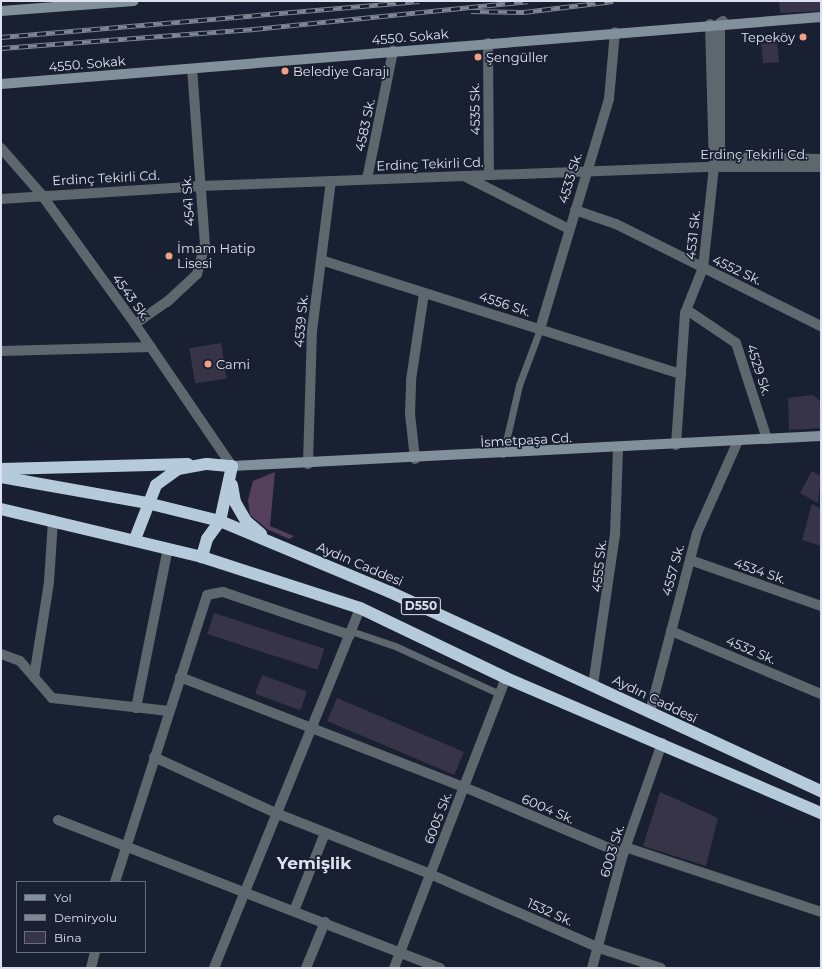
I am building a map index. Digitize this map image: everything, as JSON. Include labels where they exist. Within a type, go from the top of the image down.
[{"type":"highway","points":[[135,539],[147,503],[156,485],[178,469],[207,464]]},
{"type":"highway","points":[[1,469],[207,464],[232,466],[232,481],[235,502],[246,521],[268,540]]},
{"type":"highway","name":"Aydın Caddesi","points":[[1,477],[147,503],[220,521],[268,540],[593,685],[821,791]]},
{"type":"highway","points":[[202,557],[206,539],[220,521],[232,481]]},
{"type":"highway","name":"D550","points":[[1,509],[135,539],[202,557],[360,608],[506,678],[662,743],[821,813]]},
{"type":"street","points":[[1,11],[134,1]]},
{"type":"street","points":[[821,13],[715,24],[720,157],[821,159]]},
{"type":"street","name":"4550. Sokak","points":[[1,84],[614,32],[821,17]]},
{"type":"street","name":"4531 Sk.","points":[[676,445],[687,310],[702,268],[714,167],[715,24]]},
{"type":"street","name":"4533 Sk.","points":[[540,329],[585,171],[609,99],[614,32]]},
{"type":"street","name":"4535 Sk.","points":[[488,43],[489,175]]},
{"type":"street","name":"4583 Sk.","points":[[367,179],[393,51]]},
{"type":"street","name":"4541 Sk.","points":[[135,324],[197,274],[205,245],[192,69]]},
{"type":"street","name":"4543 Sk.","points":[[1,148],[41,194],[135,324],[232,466]]},
{"type":"street","name":"Erdinç Tekirli Cd.","points":[[1,199],[41,194],[367,179],[714,167],[821,167]]},
{"type":"street","points":[[464,176],[569,230]]},
{"type":"street","name":"4539 Sk.","points":[[308,464],[312,331],[331,181]]},
{"type":"street","name":"4552 Sk.","points":[[574,210],[616,224],[821,326]]},
{"type":"street","name":"4556 Sk.","points":[[321,260],[681,374]]},
{"type":"street","points":[[415,459],[410,414],[411,380],[424,293]]},
{"type":"street","name":"4529 Sk.","points":[[687,310],[736,343],[767,439]]},
{"type":"street","points":[[1,351],[151,347]]},
{"type":"street","name":"İsmetpaşa Cd.","points":[[232,466],[415,459],[821,436]]},
{"type":"street","name":"4557 Sk.","points":[[650,712],[697,533],[738,441]]},
{"type":"street","name":"4555 Sk.","points":[[593,685],[616,535],[618,448]]},
{"type":"street","points":[[34,677],[49,582],[53,520]]},
{"type":"street","points":[[136,708],[168,548]]},
{"type":"street","name":"4534 Sk.","points":[[690,560],[821,606]]},
{"type":"street","points":[[115,881],[126,843],[207,595],[213,591],[351,633]]},
{"type":"street","points":[[214,968],[278,814],[360,608]]},
{"type":"street","name":"4532 Sk.","points":[[671,631],[821,694]]},
{"type":"street","points":[[1,654],[20,661],[34,677],[43,692],[52,698],[169,711]]},
{"type":"street","name":"6004 Sk.","points":[[180,677],[312,726],[624,850],[821,912]]},
{"type":"street","name":"6005 Sk.","points":[[394,968],[506,678]]},
{"type":"street","name":"6003 Sk.","points":[[592,968],[599,948],[624,850],[662,743]]},
{"type":"street","name":"1532 Sk.","points":[[154,757],[278,814],[430,874],[599,948],[661,968]]},
{"type":"street","points":[[58,820],[126,843],[245,893],[401,950],[440,968]]},
{"type":"street","points":[[294,911],[325,832]]},
{"type":"street","points":[[306,968],[324,922]]},
{"type":"street","points":[[91,968],[95,953]]},
{"type":"lane","points":[[503,454],[519,385],[540,329]]},
{"type":"lane","points":[[351,633],[395,646],[500,694]]},
{"type":"shaded area","points":[[275,472],[270,526],[294,536],[289,539],[267,529],[250,515],[248,500],[253,481]]},
{"type":"building","points":[[779,1],[821,1],[821,11],[780,13]]},
{"type":"building","points":[[777,42],[779,62],[763,64],[761,44]]},
{"type":"building","name":"Cami","points":[[221,343],[227,379],[195,384],[189,348]]},
{"type":"building","points":[[813,395],[821,402],[821,428],[789,430],[788,398]]},
{"type":"building","points":[[812,471],[821,476],[818,503],[800,493]]},
{"type":"building","points":[[812,504],[821,509],[821,546],[802,540]]},
{"type":"building","points":[[214,613],[324,649],[318,670],[207,634]]},
{"type":"building","points":[[262,675],[307,691],[300,710],[255,694]]},
{"type":"building","points":[[337,698],[464,752],[454,775],[327,721]]},
{"type":"building","points":[[660,792],[718,818],[706,866],[643,846]]},
{"type":"railway","points":[[1,37],[419,1]]},
{"type":"railway","points":[[1,48],[254,29],[528,1]]},
{"type":"railway","points":[[471,11],[524,12],[613,1]]},
{"type":"place","name":"Tepeköy","points":[[803,37]]},
{"type":"place","name":"Şengüller","points":[[478,57]]},
{"type":"place","name":"Belediye Garajı","points":[[285,71]]},
{"type":"place","name":"İmam Hatip Lisesi","points":[[169,256]]},
{"type":"place","name":"Cami","points":[[208,364]]},
{"type":"district","name":"Yemişlik","points":[[314,864]]}]
